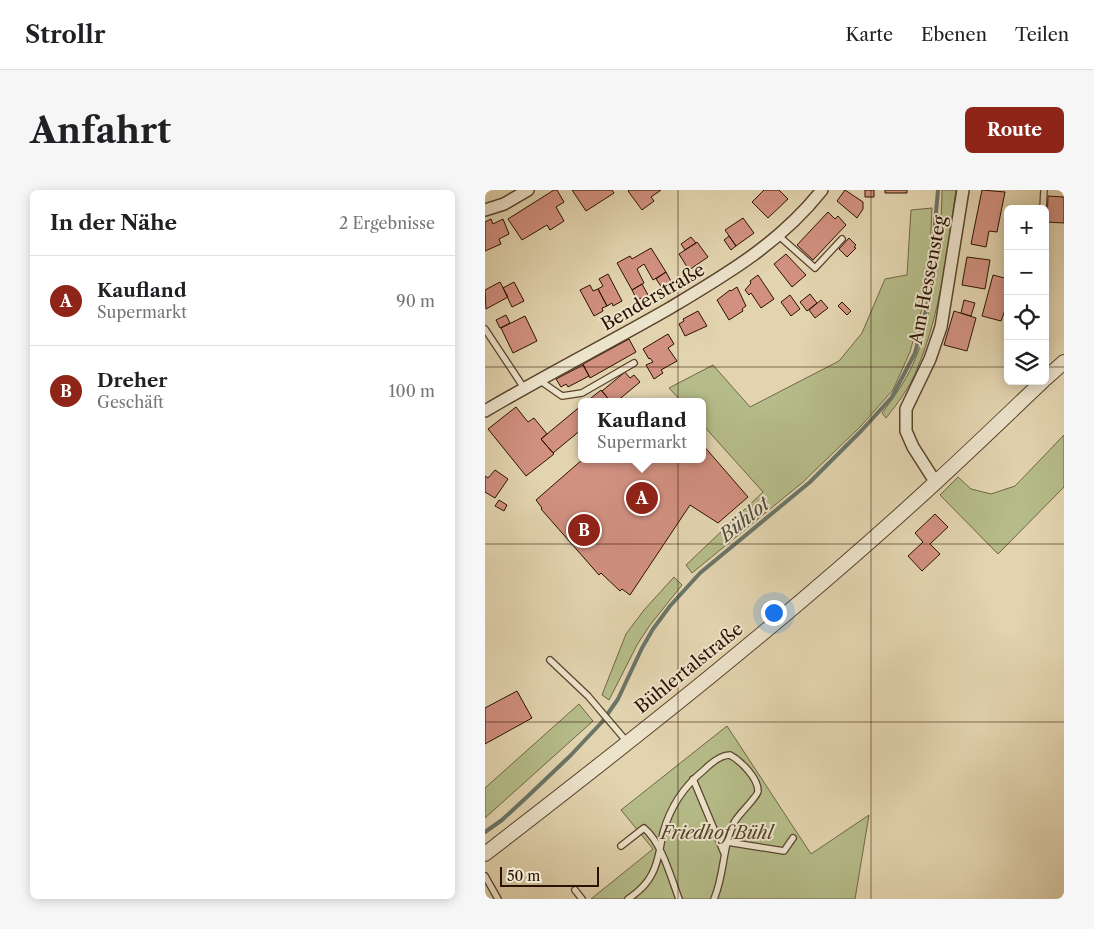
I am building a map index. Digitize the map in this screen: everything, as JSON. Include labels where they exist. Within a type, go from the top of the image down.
[{"type":"street","points":[[485,210],[504,204],[529,190]]},
{"type":"street","name":"Benderstraße","points":[[485,411],[718,280],[750,259],[779,236],[811,204],[821,190]]},
{"type":"street","name":"Am Hessensteg","points":[[936,483],[913,448],[906,431],[906,409],[930,359],[941,327],[963,190]]},
{"type":"street","name":"Bühlertalstraße","points":[[1049,376],[1064,362]]},
{"type":"street","name":"Bühlertalstraße","points":[[485,854],[624,739],[801,600],[936,483],[1039,385]]},
{"type":"lane","points":[[1043,205],[1044,190]]},
{"type":"lane","points":[[779,236],[815,268],[842,239]]},
{"type":"lane","points":[[485,328],[524,388]]},
{"type":"lane","points":[[539,380],[562,396],[582,393],[634,363]]},
{"type":"lane","points":[[550,660],[583,690],[624,739]]},
{"type":"lane","points":[[628,899],[651,876],[660,851],[665,828],[676,800],[693,779],[713,762],[726,755],[735,758],[753,778],[759,789],[758,794],[741,812],[731,828],[724,854],[721,880],[714,899]]},
{"type":"lane","points":[[693,779],[724,854]]},
{"type":"lane","points":[[621,846],[644,828],[650,833],[660,851],[679,899]]},
{"type":"lane","points":[[727,842],[784,852],[793,838]]},
{"type":"lane","points":[[485,876],[498,899]]},
{"type":"lane","points":[[575,890],[582,899]]},
{"type":"green space","points":[[942,190],[956,190],[938,304],[925,348],[914,376],[886,418],[882,413],[910,371],[924,334],[938,247]]},
{"type":"green space","points":[[932,208],[930,252],[924,301],[910,352],[893,390],[860,427],[803,482],[692,573],[686,565],[763,492],[706,428],[706,398],[678,398],[669,388],[713,365],[750,407],[839,361],[862,333],[885,279],[907,275],[911,210]]},
{"type":"green space","points":[[1064,435],[1064,487],[998,554],[940,495],[958,477],[971,489],[991,494],[1015,486]]},
{"type":"green space","points":[[674,577],[682,585],[650,625],[637,645],[609,700],[602,695],[626,634],[644,610]]},
{"type":"green space","points":[[579,704],[593,721],[485,818],[485,788]]},
{"type":"green space","name":"Friedhof Bühl","points":[[727,726],[811,854],[869,815],[855,899],[591,899],[653,849],[621,810]]},
{"type":"building","points":[[554,190],[557,190],[564,202],[556,207],[564,221],[550,230],[547,225],[522,240],[508,219]]},
{"type":"building","points":[[572,190],[612,190],[614,193],[586,211]]},
{"type":"building","points":[[661,190],[651,197],[654,201],[642,210],[628,191]]},
{"type":"building","points":[[764,190],[779,190],[788,199],[768,218],[752,202]]},
{"type":"building","points":[[845,190],[863,202],[863,209],[857,218],[837,201]]},
{"type":"building","points":[[865,190],[874,190],[874,197],[865,197]]},
{"type":"building","points":[[885,190],[907,190],[907,193],[885,193]]},
{"type":"building","points":[[982,190],[1005,192],[997,232],[989,231],[986,247],[971,244]]},
{"type":"building","points":[[1048,196],[1064,197],[1064,223],[1049,222]]},
{"type":"building","points":[[828,212],[835,219],[838,216],[846,225],[813,260],[797,245]]},
{"type":"building","points":[[743,218],[754,233],[736,246],[725,230]]},
{"type":"building","points":[[491,219],[493,224],[503,219],[509,234],[499,239],[501,244],[485,251],[485,222]]},
{"type":"building","points":[[729,236],[736,246],[731,250],[724,240]]},
{"type":"building","points":[[691,237],[696,243],[685,250],[681,244]]},
{"type":"building","points":[[849,238],[856,245],[854,247],[856,248],[847,257],[839,249]]},
{"type":"building","points":[[697,242],[708,257],[689,270],[679,254]]},
{"type":"building","points":[[651,248],[666,272],[653,280],[644,264],[637,269],[644,283],[632,290],[617,263],[630,256],[632,259]]},
{"type":"building","points":[[786,254],[806,275],[792,287],[774,264]]},
{"type":"building","points":[[967,257],[990,260],[985,289],[962,285]]},
{"type":"building","points":[[666,272],[672,283],[663,289],[656,279]]},
{"type":"building","points":[[608,274],[622,301],[613,306],[612,303],[607,306],[598,289],[603,286],[599,279]]},
{"type":"building","points":[[758,275],[774,299],[761,308],[751,293],[749,295],[745,290],[751,283],[750,281]]},
{"type":"building","points":[[993,275],[1004,278],[1004,313],[1001,321],[982,316]]},
{"type":"building","points":[[500,282],[508,297],[486,309],[485,290]]},
{"type":"building","points":[[514,282],[524,301],[512,307],[503,288]]},
{"type":"building","points":[[642,284],[648,295],[637,300],[632,290]]},
{"type":"building","points":[[590,285],[593,291],[598,289],[607,306],[602,308],[603,311],[594,316],[580,290]]},
{"type":"building","points":[[737,287],[746,306],[742,309],[743,311],[729,320],[717,300]]},
{"type":"building","points":[[810,294],[817,303],[807,311],[800,302]]},
{"type":"building","points":[[790,295],[800,309],[791,316],[781,302]]},
{"type":"building","points":[[821,300],[828,308],[815,318],[809,310]]},
{"type":"building","points":[[964,300],[975,303],[971,316],[961,313]]},
{"type":"building","points":[[842,302],[851,311],[847,315],[838,306]]},
{"type":"building","points":[[698,311],[707,326],[685,336],[679,324],[684,321],[683,319]]},
{"type":"building","points":[[954,311],[976,318],[967,351],[944,345]]},
{"type":"building","points":[[506,315],[510,323],[500,328],[496,320]]},
{"type":"building","points":[[525,316],[537,341],[513,353],[501,328]]},
{"type":"building","points":[[668,334],[674,344],[668,348],[677,361],[661,370],[663,373],[654,379],[646,365],[653,362],[643,349]]},
{"type":"building","points":[[629,339],[636,352],[590,378],[583,364]]},
{"type":"building","points":[[583,365],[589,376],[568,387],[566,384],[561,387],[556,379]]},
{"type":"building","points":[[625,372],[630,378],[634,375],[640,382],[621,398],[608,398],[602,391]]},
{"type":"building","points":[[601,390],[608,398],[591,398]]},
{"type":"building","points":[[516,407],[528,422],[534,418],[547,434],[541,439],[554,454],[526,476],[488,429]]},
{"type":"building","points":[[578,408],[578,432],[553,453],[541,439]]},
{"type":"building","points":[[706,449],[748,497],[718,523],[690,505],[630,595],[622,589],[620,591],[601,573],[599,575],[541,509],[536,500],[578,463],[706,463]]},
{"type":"building","points":[[495,470],[508,479],[495,498],[485,492],[485,476],[488,478]]},
{"type":"building","points":[[499,500],[507,505],[504,511],[495,506]]},
{"type":"building","points":[[935,514],[948,527],[930,544],[940,554],[922,571],[908,556],[923,542],[915,533]]},
{"type":"building","points":[[517,691],[532,718],[485,744],[485,708]]},
{"type":"waterway","name":"Bühlot","points":[[485,832],[502,820],[528,796],[602,722],[618,699],[653,629],[670,606],[700,573],[810,482],[892,397],[915,353],[928,302],[938,190]]},
{"type":"place","name":"Kaufland","points":[[642,498]]},
{"type":"place","name":"Dreher","points":[[584,530]]}]
